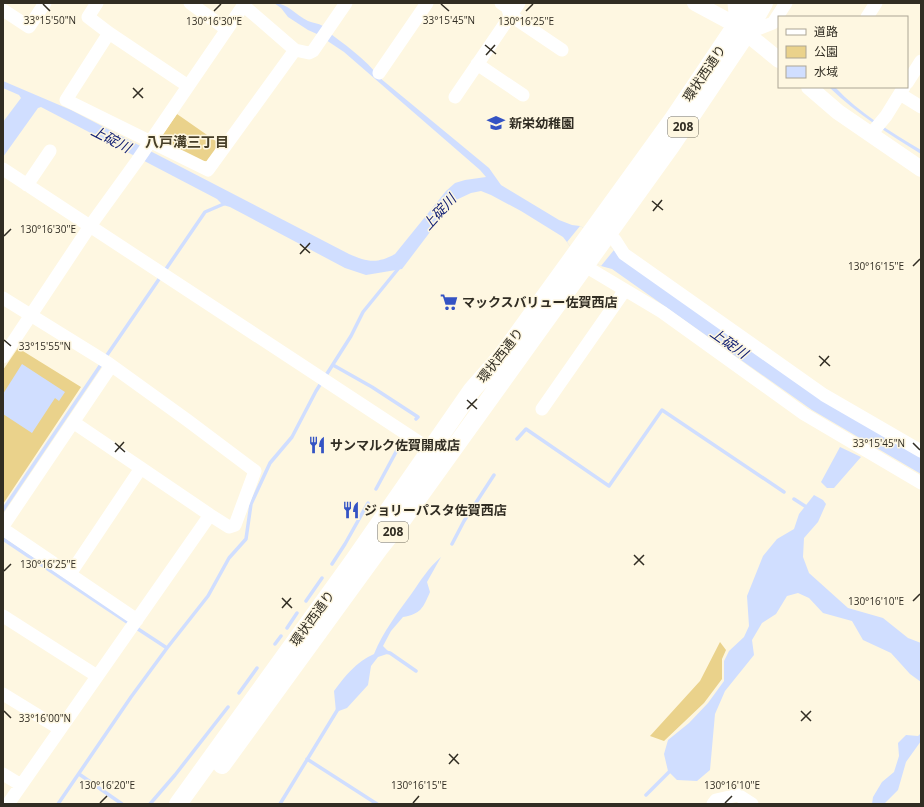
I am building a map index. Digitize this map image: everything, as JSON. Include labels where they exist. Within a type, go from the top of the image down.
[{"type":"highway","name":"環状西通り","points":[[193,804],[374,556],[403,519],[472,390],[584,258],[673,119],[741,29],[752,5]]},
{"type":"highway","name":"環状西通り","points":[[178,804],[354,560],[438,455]]},
{"type":"main road","points":[[695,3],[741,29],[778,59]]},
{"type":"main road","points":[[817,90],[838,112],[876,128],[921,169]]},
{"type":"street","points":[[3,10],[29,27],[45,3]]},
{"type":"street","points":[[97,3],[88,17],[109,33],[188,86]]},
{"type":"street","points":[[190,3],[226,29]]},
{"type":"street","points":[[3,357],[90,226],[137,161],[244,4],[294,50],[309,53],[321,41],[346,3]]},
{"type":"street","points":[[379,73],[427,3]]},
{"type":"street","points":[[500,3],[507,7],[510,15],[562,50]]},
{"type":"street","points":[[455,97],[519,3]]},
{"type":"street","points":[[741,29],[773,23],[786,3]]},
{"type":"street","points":[[869,16],[876,3]]},
{"type":"street","points":[[109,33],[66,100],[148,144],[208,170],[294,50]]},
{"type":"street","points":[[908,81],[921,61]]},
{"type":"street","points":[[477,64],[523,95]]},
{"type":"street","points":[[876,128],[902,91],[921,106]]},
{"type":"street","points":[[27,185],[50,151]]},
{"type":"street","points":[[3,169],[438,455]]},
{"type":"street","points":[[600,235],[615,240],[624,254],[824,395],[921,451]]},
{"type":"street","points":[[584,258],[625,290],[662,312],[804,414],[921,483]]},
{"type":"street","points":[[542,409],[625,290]]},
{"type":"street","points":[[3,298],[106,362],[188,420],[255,471],[235,525],[229,527],[210,515],[73,422]]},
{"type":"street","points":[[106,362],[73,422],[3,528],[70,574],[134,624]]},
{"type":"street","points":[[70,574],[142,468]]},
{"type":"street","points":[[8,804],[210,515]]},
{"type":"street","points":[[3,616],[97,676]]},
{"type":"street","points":[[3,694],[60,730]]},
{"type":"street","points":[[3,774],[21,786]]},
{"type":"street","points":[[713,804],[716,800],[738,795],[752,804]]},
{"type":"green space","points":[[177,114],[220,144],[207,161],[198,161],[162,140],[162,136]]},
{"type":"green space","points":[[18,348],[81,387],[3,504],[3,370]]},
{"type":"green space","points":[[720,642],[726,650],[722,659],[722,679],[704,703],[664,741],[650,736],[700,681]]},
{"type":"water","name":"上碇川","points":[[274,3],[283,5],[304,19],[323,26],[324,29],[361,58],[380,78],[489,168],[501,185],[559,220],[572,225],[580,226],[591,232],[614,250],[921,457],[921,474],[812,410],[612,269],[601,266],[570,246],[563,237],[521,211],[481,191],[471,193],[456,200],[402,269],[366,275],[345,268],[230,207],[223,205],[217,199],[41,107],[38,108],[3,157],[3,122],[21,98],[19,95],[3,88],[3,81],[71,110],[349,254],[361,259],[377,261],[395,254],[446,191],[455,183],[486,177],[480,170],[344,52],[288,17],[281,8]]},
{"type":"water","points":[[830,88],[836,88],[854,105],[876,122],[921,150],[921,154],[862,115]]},
{"type":"water","points":[[22,364],[65,392],[59,401],[55,398],[32,433],[3,414],[3,394]]},
{"type":"water","points":[[840,447],[861,457],[834,488],[827,488],[821,482]]},
{"type":"water","points":[[814,495],[823,500],[826,504],[818,522],[804,538],[803,557],[809,573],[848,608],[883,618],[908,638],[921,643],[921,682],[910,674],[891,653],[863,640],[852,621],[823,613],[809,598],[798,593],[787,596],[776,614],[762,623],[752,640],[754,655],[725,691],[715,714],[710,770],[697,781],[677,780],[668,771],[664,754],[668,740],[689,723],[708,703],[724,681],[724,661],[729,651],[744,637],[749,626],[747,596],[763,556],[777,539],[794,529],[799,514]]},
{"type":"water","points":[[441,557],[427,582],[430,592],[421,609],[414,614],[403,617],[391,631],[383,646],[390,653],[378,657],[371,666],[368,685],[347,708],[336,712],[334,691],[356,665],[374,654],[386,630],[396,615],[425,574]]},
{"type":"water","points":[[921,733],[921,741],[906,762],[898,790],[884,804],[872,804],[873,797],[882,782],[894,772],[899,756],[898,743],[906,735],[918,736]]},
{"type":"pier","points":[[580,226],[591,232],[614,250],[601,266],[570,246],[567,242]]},
{"type":"waterway","points":[[105,358],[205,212],[226,203]]},
{"type":"waterway","points":[[135,627],[167,648],[208,596],[229,558],[246,539],[251,504],[270,463],[292,437],[316,391],[351,336],[363,312],[398,269],[396,264]]},
{"type":"waterway","points":[[3,510],[102,363]]},
{"type":"waterway","points":[[333,365],[372,387],[418,417],[416,419]]},
{"type":"waterway","points":[[517,439],[526,429],[609,486],[662,410],[784,492]]},
{"type":"waterway","points":[[376,489],[397,450]]},
{"type":"waterway","points":[[452,544],[464,521],[494,475]]},
{"type":"waterway","points":[[794,499],[808,508]]},
{"type":"waterway","points":[[332,564],[368,503]]},
{"type":"waterway","points":[[3,539],[130,624]]},
{"type":"waterway","points":[[306,601],[322,578]]},
{"type":"waterway","points":[[287,628],[297,613]]},
{"type":"waterway","points":[[275,644],[281,636]]},
{"type":"waterway","points":[[58,804],[131,697],[167,648]]},
{"type":"waterway","points":[[385,652],[390,653],[416,671]]},
{"type":"waterway","points":[[239,693],[257,668]]},
{"type":"waterway","points":[[150,804],[175,775],[228,707]]},
{"type":"waterway","points":[[280,804],[338,709]]},
{"type":"waterway","points":[[307,759],[377,804]]},
{"type":"waterway","points":[[646,795],[672,769]]},
{"type":"waterway","points":[[79,774],[122,804]]},
{"type":"place","name":"新栄幼稚園","points":[[496,123]]},
{"type":"place","name":"マックスバリュー佐賀西店","points":[[449,302]]},
{"type":"place","name":"サンマルク佐賀開成店","points":[[317,445]]},
{"type":"place","name":"ジョリーパスタ佐賀西店","points":[[351,510]]},
{"type":"district","name":"八戸溝三丁目","points":[[187,142]]}]
